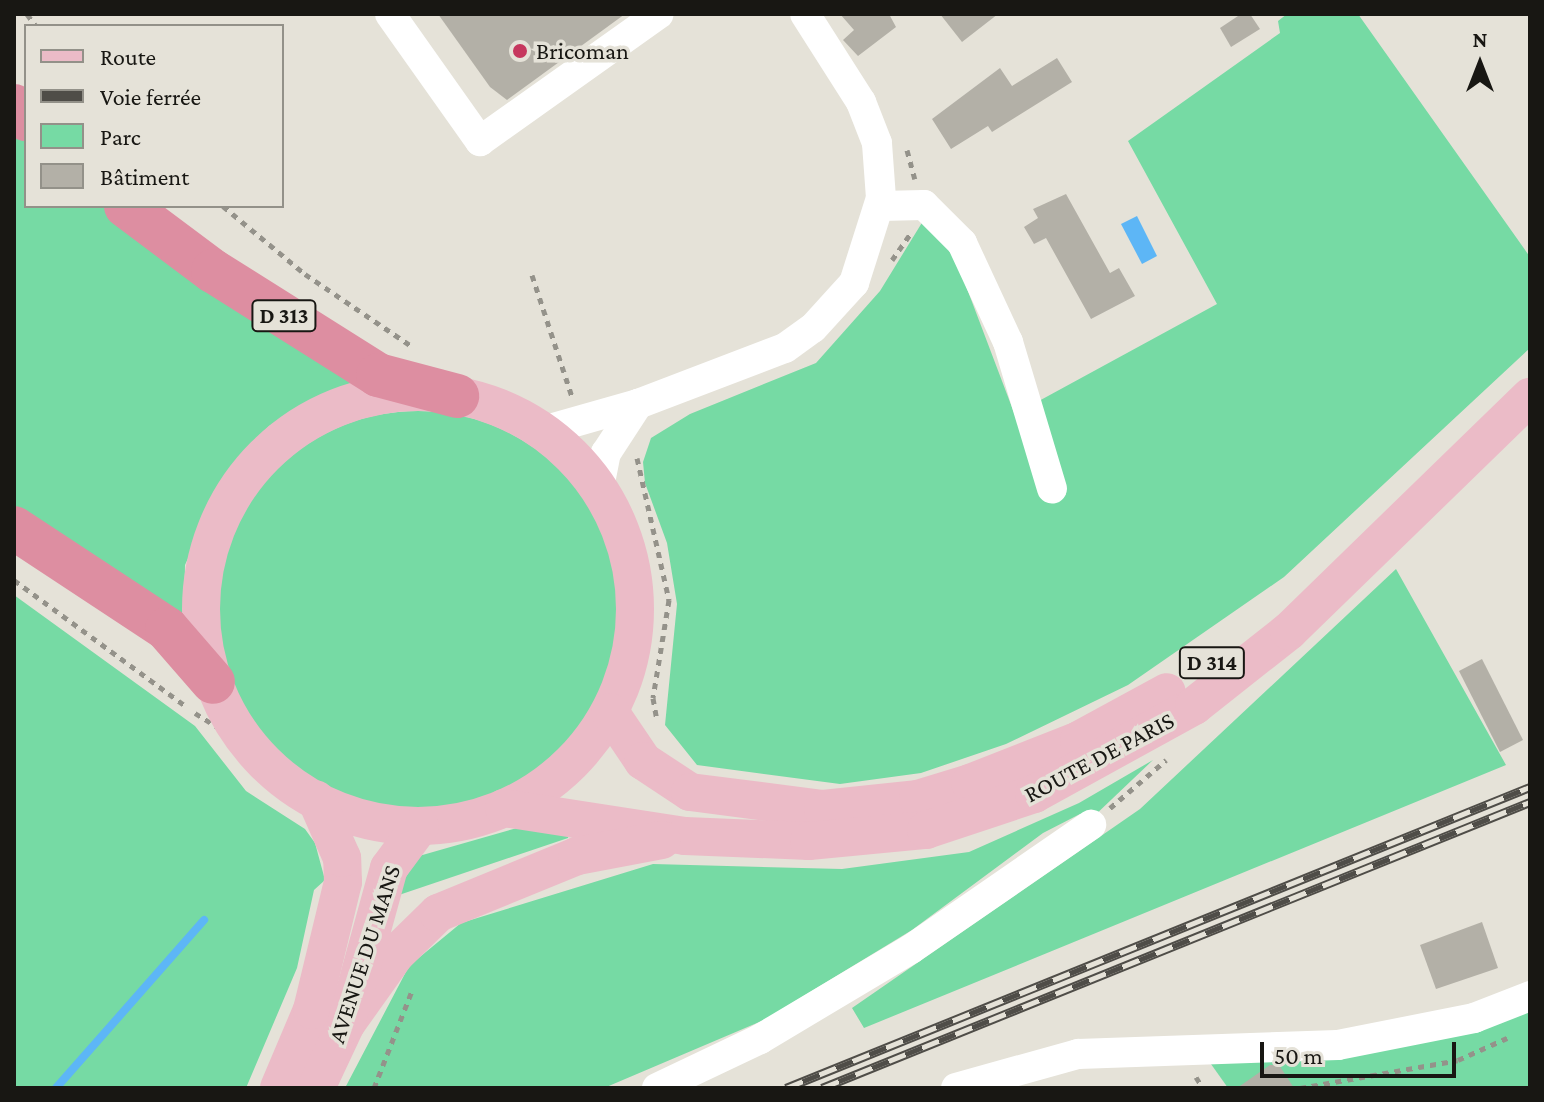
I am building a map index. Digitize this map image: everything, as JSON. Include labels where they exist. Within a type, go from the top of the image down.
[{"type":"highway","name":"D 313","points":[[129,208],[213,271],[378,375],[457,396]]},
{"type":"highway","points":[[14,528],[167,629],[213,682]]},
{"type":"main road","name":"ROUTE DE PARIS","points":[[610,712],[643,761],[665,779],[731,802],[866,807],[918,799],[1026,764],[1144,707],[1204,669],[1530,387]]},
{"type":"main road","points":[[415,392],[457,396],[543,431],[599,488],[629,557],[635,599],[629,662],[610,712],[558,775],[504,808],[420,826],[361,818],[316,799],[251,748],[213,682],[201,617],[204,571],[219,523],[257,463],[313,419],[347,404],[415,392]]},
{"type":"main road","name":"ROUTE DE PARIS","points":[[504,808],[685,836],[809,841],[926,830],[995,809],[1092,767],[1194,706],[1289,631],[1530,397]]},
{"type":"main road","name":"AVENUE DU MANS","points":[[279,1088],[312,1010],[343,882],[342,858],[316,799]]},
{"type":"main road","name":"AVENUE DU MANS","points":[[316,1088],[346,1024],[386,876],[399,846],[420,826]]},
{"type":"main road","points":[[346,1024],[395,955],[438,913],[577,856],[685,836]]},
{"type":"street","points":[[390,14],[480,141],[659,14]]},
{"type":"street","points":[[543,431],[638,404],[785,348],[813,328],[854,283],[880,206],[881,167],[871,122],[805,14]]},
{"type":"street","points":[[880,206],[924,205],[962,243],[1008,342],[1052,489]]},
{"type":"street","points":[[599,488],[615,437],[638,404]]},
{"type":"street","points":[[657,1088],[760,1039],[911,949],[1091,825]]},
{"type":"street","points":[[956,1088],[1078,1054],[1338,1045],[1474,1018],[1530,996]]},
{"type":"path","points":[[225,208],[305,274],[422,352]]},
{"type":"path","points":[[532,275],[575,405],[585,419]]},
{"type":"path","points":[[615,437],[637,450],[637,480],[664,560],[667,638],[653,698],[659,725]]},
{"type":"path","points":[[14,580],[251,748]]},
{"type":"path","points":[[374,1088],[420,975]]},
{"type":"path","points":[[1300,1088],[1458,1060],[1511,1036]]},
{"type":"green space","points":[[1287,14],[1358,14],[1530,257],[1530,348],[1284,577],[1128,685],[1006,744],[921,773],[840,784],[697,765],[665,725],[677,604],[667,543],[645,483],[643,462],[651,438],[690,414],[816,363],[880,291],[923,221],[955,257],[1046,497],[1066,495],[1037,402],[1217,304],[1128,141],[1280,33],[1278,21]]},
{"type":"green space","points":[[14,114],[24,124],[24,208],[115,208],[366,383],[302,406],[269,426],[227,472],[185,565],[184,618],[14,510]]},
{"type":"green space","points":[[418,411],[457,414],[513,434],[546,456],[574,484],[596,517],[611,554],[619,612],[616,651],[596,707],[574,740],[546,768],[513,790],[476,805],[418,813],[379,810],[323,790],[290,768],[262,740],[240,707],[225,670],[217,612],[220,573],[240,517],[262,484],[290,456],[323,434],[360,419]]},
{"type":"green space","points":[[1396,569],[1506,765],[864,1028],[852,1008],[1140,809]]},
{"type":"green space","points":[[14,595],[195,726],[246,791],[305,829],[315,843],[325,880],[314,890],[297,968],[246,1088],[14,1088]]},
{"type":"green space","points":[[1153,760],[1091,819],[1080,814],[1043,833],[912,930],[764,1020],[604,1088],[345,1088],[409,966],[461,923],[653,864],[842,869],[969,852],[1079,803]]},
{"type":"green space","points":[[524,826],[570,829],[568,838],[393,897],[419,856]]},
{"type":"green space","points":[[1530,1011],[1530,1088],[1228,1088],[1206,1057]]},
{"type":"water","points":[[1137,216],[1157,256],[1142,264],[1121,224]]},
{"type":"building","name":"Bricoman","points":[[438,14],[625,14],[507,100],[490,87]]},
{"type":"building","points":[[840,14],[889,14],[896,27],[858,56],[843,40],[854,30]]},
{"type":"building","points":[[940,14],[998,14],[962,42]]},
{"type":"building","points":[[1241,14],[1250,14],[1260,29],[1231,47],[1220,28]]},
{"type":"building","points":[[1057,58],[1072,82],[992,132],[988,126],[951,149],[932,119],[1000,68],[1012,86]]},
{"type":"building","points":[[1066,194],[1110,273],[1119,268],[1135,296],[1091,319],[1046,238],[1034,244],[1024,227],[1038,218],[1033,209]]},
{"type":"building","points":[[1482,659],[1523,740],[1500,752],[1459,671]]},
{"type":"building","points":[[1482,922],[1498,968],[1436,989],[1420,945]]},
{"type":"building","points":[[1270,1065],[1279,1065],[1294,1088],[1237,1088]]},
{"type":"waterway","points":[[56,1088],[204,920]]},
{"type":"railway","points":[[786,1088],[1530,787]]},
{"type":"railway","points":[[822,1088],[1530,802]]},
{"type":"place","name":"Bricoman","points":[[520,51]]}]
